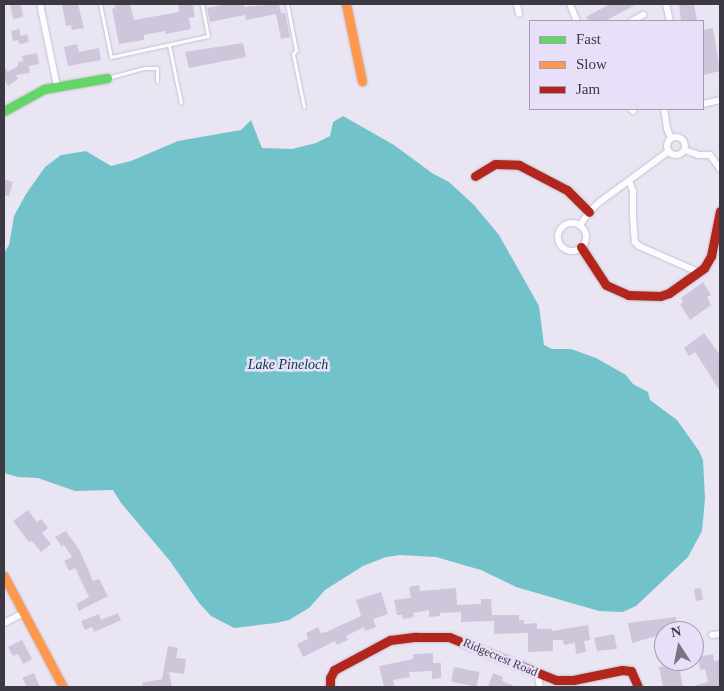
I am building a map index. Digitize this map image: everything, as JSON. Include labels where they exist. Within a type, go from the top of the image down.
[{"type":"street","points":[[40,4],[57,86]]},
{"type":"street","points":[[346,4],[362,81]]},
{"type":"street","points":[[517,4],[519,14]]},
{"type":"street","points":[[570,4],[577,20]]},
{"type":"street","points":[[666,4],[670,20]]},
{"type":"street","points":[[634,20],[643,15]]},
{"type":"street","points":[[4,111],[35,93],[57,86],[106,78]]},
{"type":"street","points":[[704,104],[720,100]]},
{"type":"street","points":[[664,110],[667,129],[671,138]]},
{"type":"street","points":[[671,138],[678,137],[684,140],[685,150]]},
{"type":"street","points":[[669,152],[668,143],[671,138]]},
{"type":"street","points":[[669,152],[678,155],[685,150]]},
{"type":"street","points":[[685,150],[699,155],[710,155],[720,169]]},
{"type":"street","points":[[580,225],[589,212],[669,152]]},
{"type":"street","points":[[475,176],[495,164],[509,163],[519,165],[567,190],[589,212]]},
{"type":"street","points":[[629,181],[634,191],[635,242],[639,246],[698,272]]},
{"type":"street","points":[[581,247],[606,285],[628,295],[660,296],[704,268],[711,256],[720,211]]},
{"type":"street","points":[[570,223],[580,225],[584,230],[586,238],[581,247],[576,250],[565,249],[558,237],[564,225],[570,223]]},
{"type":"street","points":[[4,576],[63,687]]},
{"type":"street","points":[[4,623],[24,613]]},
{"type":"street","points":[[712,635],[720,634]]},
{"type":"street","name":"Ridgecrest Road","points":[[330,687],[330,678],[334,670],[390,640],[416,636],[449,637],[473,645],[556,680],[573,680],[622,670],[631,672],[638,687]]},
{"type":"street","points":[[537,673],[540,687]]},
{"type":"lane","points":[[100,4],[111,57],[208,36],[202,4]]},
{"type":"lane","points":[[287,4],[296,50],[293,54],[304,107]]},
{"type":"lane","points":[[169,45],[181,103]]},
{"type":"lane","points":[[106,78],[145,68],[157,68],[157,81]]},
{"type":"water","name":"Lake Pineloch","points":[[343,116],[394,145],[432,173],[449,182],[474,205],[499,235],[539,306],[544,345],[552,349],[571,349],[596,358],[626,375],[633,384],[648,392],[650,400],[677,420],[699,451],[703,460],[705,499],[702,531],[688,557],[636,606],[623,612],[599,611],[516,587],[481,570],[436,557],[400,555],[386,557],[363,566],[325,590],[309,608],[289,620],[234,628],[211,616],[199,603],[170,561],[121,503],[113,490],[75,491],[38,478],[18,477],[4,473],[4,253],[9,245],[14,216],[26,194],[45,167],[61,155],[86,151],[111,166],[131,161],[178,141],[241,130],[251,120],[262,148],[292,149],[316,143],[330,136],[333,122]]},
{"type":"building","points":[[10,4],[21,4],[23,17],[13,19]]},
{"type":"building","points":[[62,4],[78,4],[84,28],[72,30],[71,25],[66,26]]},
{"type":"building","points":[[114,4],[130,4],[134,20],[179,12],[178,4],[193,4],[195,17],[189,18],[191,29],[166,34],[165,31],[144,35],[144,40],[119,44],[112,9],[115,8]]},
{"type":"building","points":[[227,4],[244,4],[244,7],[279,4],[281,13],[285,13],[290,37],[281,39],[276,14],[246,20],[245,15],[210,22],[207,8]]},
{"type":"building","points":[[610,4],[637,4],[607,20],[588,20],[586,17]]},
{"type":"building","points":[[679,4],[694,4],[697,20],[681,20]]},
{"type":"building","points":[[713,28],[720,71],[704,75],[704,30]]},
{"type":"building","points":[[19,29],[21,36],[27,34],[29,42],[19,44],[18,40],[13,41],[11,31]]},
{"type":"building","points":[[243,43],[246,57],[189,68],[185,52]]},
{"type":"building","points":[[77,44],[79,52],[99,48],[101,60],[68,66],[64,47]]},
{"type":"building","points":[[37,53],[39,64],[29,66],[30,73],[16,75],[18,79],[8,86],[4,79],[4,65],[8,72],[18,66],[18,62],[23,61],[22,56]]},
{"type":"building","points":[[4,179],[13,182],[9,196],[4,195]]},
{"type":"building","points":[[703,282],[711,295],[707,297],[711,305],[690,320],[680,304],[683,302],[681,298]]},
{"type":"building","points":[[704,333],[720,355],[720,391],[695,352],[689,356],[684,348]]},
{"type":"building","points":[[28,510],[37,522],[41,519],[48,528],[42,533],[51,544],[41,552],[32,541],[29,542],[13,521]]},
{"type":"building","points":[[66,531],[80,551],[93,581],[99,579],[108,596],[79,611],[76,604],[89,597],[75,568],[69,571],[64,561],[72,557],[64,545],[62,547],[55,537]]},
{"type":"building","points":[[419,585],[420,591],[456,588],[457,605],[481,604],[481,599],[491,599],[492,615],[519,615],[519,620],[524,620],[524,624],[537,623],[537,629],[552,629],[552,631],[588,625],[590,640],[584,641],[586,652],[576,654],[575,643],[564,645],[563,640],[553,640],[553,651],[528,652],[528,633],[494,634],[494,621],[461,622],[461,612],[440,613],[440,616],[429,617],[429,610],[413,613],[414,617],[403,619],[402,615],[397,615],[394,600],[411,598],[409,587]]},
{"type":"building","points":[[701,588],[703,600],[696,601],[694,589]]},
{"type":"building","points":[[381,592],[388,614],[373,619],[376,627],[365,631],[364,627],[346,636],[348,640],[337,645],[335,641],[303,657],[297,644],[308,639],[306,633],[318,627],[321,633],[326,632],[361,616],[356,600]]},
{"type":"building","points":[[118,613],[121,620],[94,632],[92,627],[85,630],[81,621],[99,614],[101,620]]},
{"type":"building","points":[[676,617],[677,621],[654,621],[654,637],[632,643],[628,623]]},
{"type":"building","points":[[614,634],[617,649],[597,651],[594,638]]},
{"type":"building","points":[[22,640],[32,659],[23,664],[18,654],[13,656],[8,647]]},
{"type":"building","points":[[168,646],[178,648],[176,658],[186,659],[184,674],[169,672],[172,687],[143,687],[142,683],[162,679]]},
{"type":"building","points":[[433,653],[433,663],[441,663],[441,678],[432,679],[432,671],[409,672],[410,677],[393,680],[395,687],[384,687],[379,666],[413,659],[413,654]]},
{"type":"building","points":[[713,654],[714,661],[719,660],[720,687],[696,687],[696,685],[708,682],[704,669],[704,656]]},
{"type":"building","points":[[454,667],[480,672],[477,687],[451,682]]},
{"type":"building","points":[[660,671],[680,671],[683,687],[663,687]]},
{"type":"building","points":[[34,673],[40,687],[27,687],[22,678]]},
{"type":"building","points":[[493,673],[503,677],[502,681],[517,687],[488,687]]},
{"type":"traffic: fast","points":[[4,111],[44,89],[107,78]]},
{"type":"traffic: slow","points":[[346,4],[362,81]]},
{"type":"traffic: slow","points":[[4,576],[63,687]]},
{"type":"traffic: jam","points":[[475,176],[495,164],[519,165],[567,190],[589,212]]},
{"type":"traffic: jam","points":[[581,247],[606,285],[628,295],[660,296],[669,293],[704,268],[711,256],[720,211]]},
{"type":"traffic: jam","points":[[330,687],[330,678],[334,670],[390,640],[416,637],[449,637],[556,680],[573,680],[622,670],[631,671],[638,687]]}]
